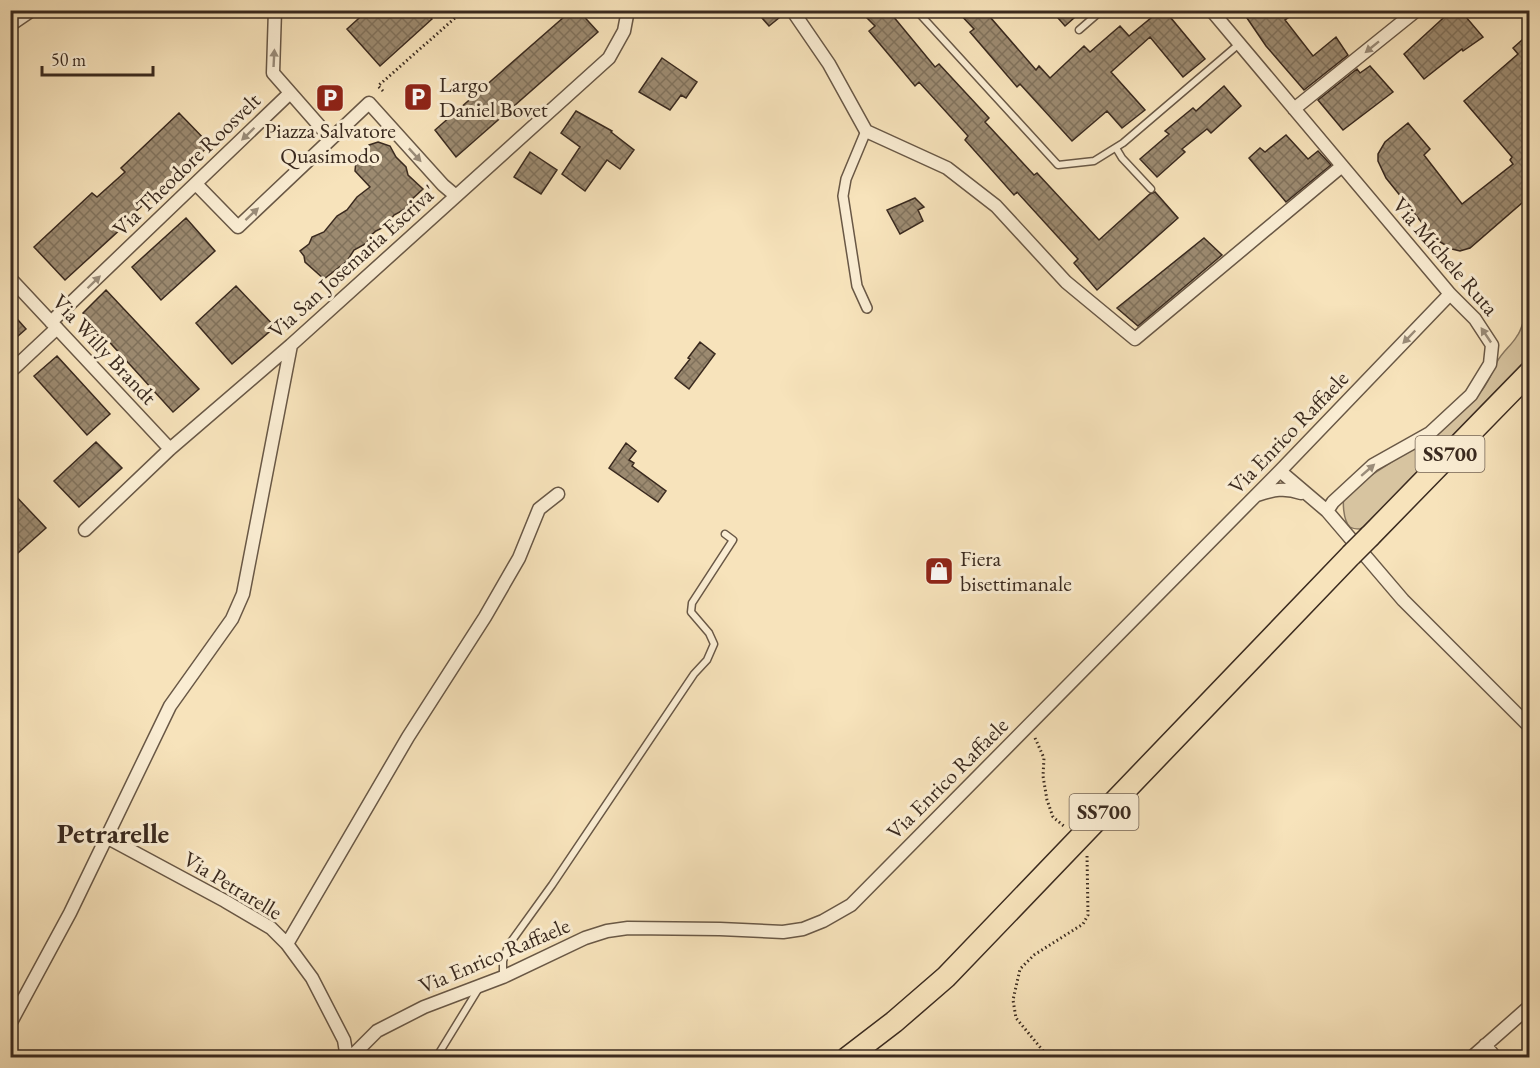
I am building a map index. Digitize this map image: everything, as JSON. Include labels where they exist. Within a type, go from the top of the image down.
[{"type":"highway","name":"SS700","points":[[847,1058],[894,1022],[946,976],[1530,372]]},
{"type":"street","points":[[10,25],[32,10]]},
{"type":"street","name":"Via San Josemaria Escriva'","points":[[85,530],[170,449],[291,345],[609,58],[624,31],[628,10]]},
{"type":"street","points":[[792,10],[829,64],[866,131],[947,168],[972,187],[996,206],[1066,282],[1135,339],[1341,166]]},
{"type":"street","name":"Via Michele Ruta","points":[[1211,10],[1450,294],[1475,319],[1492,345],[1490,364],[1471,395],[1430,433],[1373,465],[1333,502],[1327,511]]},
{"type":"street","points":[[1294,110],[1418,10]]},
{"type":"street","name":"Via Theodore Roosvelt","points":[[10,372],[54,325],[290,93],[273,73],[275,14]]},
{"type":"street","points":[[290,93],[332,139]]},
{"type":"street","points":[[196,184],[238,227],[369,103],[442,185],[456,196]]},
{"type":"street","points":[[866,131],[846,179],[843,196],[857,286],[867,308]]},
{"type":"street","name":"Via Willy Brandt","points":[[10,278],[170,449]]},
{"type":"street","name":"Via Enrico Raffaele","points":[[349,1058],[377,1031],[424,1007],[503,976],[585,938],[607,931],[628,928],[720,928],[783,932],[803,929],[851,905],[1280,471],[1450,294]]},
{"type":"street","points":[[10,1024],[70,913],[170,706],[192,672],[232,619],[243,594],[291,345]]},
{"type":"street","points":[[1280,471],[1327,511],[1403,600],[1530,727]]},
{"type":"street","points":[[1255,496],[1276,489],[1288,488],[1308,495]]},
{"type":"street","points":[[286,944],[408,737],[519,558],[539,509],[558,494]]},
{"type":"street","name":"Via Petrarelle","points":[[106,837],[271,928],[312,978],[344,1040],[349,1058]]},
{"type":"street","points":[[1471,1058],[1530,1006]]},
{"type":"street","points":[[1485,1045],[1496,1058]]},
{"type":"lane","points":[[916,10],[1058,165],[1094,161],[1116,148],[1239,44]]},
{"type":"lane","points":[[1079,30],[1102,10]]},
{"type":"lane","points":[[1116,148],[1122,158],[1151,189]]},
{"type":"lane","points":[[503,976],[503,960],[508,946],[694,674],[707,660],[714,644],[709,633],[691,612],[692,603],[733,540],[724,534]]},
{"type":"lane","points":[[436,1058],[481,985]]},
{"type":"path","points":[[382,91],[378,86],[464,10]]},
{"type":"path","points":[[1028,726],[1044,758],[1043,776],[1047,800],[1053,817],[1070,830]]},
{"type":"path","points":[[1049,1058],[1016,1018],[1013,1000],[1020,969],[1034,955],[1083,924],[1089,915],[1087,847]]},
{"type":"shaded area","points":[[1529,312],[1529,361],[1366,526],[1360,529],[1350,527],[1344,510],[1345,493],[1416,446],[1467,406],[1489,380],[1499,358],[1519,333]]},
{"type":"building","points":[[368,10],[424,10],[432,19],[380,66],[347,29]]},
{"type":"building","points":[[572,10],[578,10],[598,32],[456,157],[435,130]]},
{"type":"building","points":[[755,10],[784,10],[785,13],[769,26]]},
{"type":"building","points":[[859,10],[888,10],[935,67],[939,64],[989,118],[985,122],[1034,175],[1037,173],[1099,240],[1155,192],[1178,218],[1097,290],[1074,263],[1078,259],[1017,192],[1014,195],[965,140],[968,136],[919,82],[915,86],[869,31],[875,26]]},
{"type":"building","points":[[956,10],[984,10],[1036,70],[1039,66],[1050,78],[1084,46],[1090,52],[1120,26],[1129,36],[1152,17],[1147,10],[1180,10],[1171,18],[1205,59],[1183,77],[1150,37],[1111,72],[1145,110],[1122,128],[1107,111],[1072,141],[1020,84],[1017,87],[970,32],[974,29]]},
{"type":"building","points":[[1051,10],[1083,10],[1065,26]]},
{"type":"building","points":[[1256,10],[1300,10],[1285,20],[1313,56],[1336,37],[1348,55],[1304,90],[1266,46],[1247,18]]},
{"type":"building","points":[[1452,10],[1460,10],[1483,37],[1463,51],[1462,49],[1424,79],[1404,54]]},
{"type":"building","points":[[1530,33],[1530,196],[1470,248],[1460,251],[1452,249],[1435,239],[1386,178],[1378,161],[1378,154],[1385,142],[1408,123],[1430,149],[1424,155],[1462,204],[1513,164],[1510,160],[1512,157],[1464,101],[1518,54],[1513,48]]},
{"type":"building","points":[[662,58],[697,82],[686,98],[681,95],[670,110],[639,92]]},
{"type":"building","points":[[1370,66],[1393,92],[1343,130],[1318,100],[1357,69],[1360,73]]},
{"type":"building","points":[[1224,86],[1241,106],[1211,133],[1207,129],[1182,149],[1185,152],[1157,177],[1140,159],[1169,134],[1165,131],[1193,108],[1196,111]]},
{"type":"building","points":[[576,111],[612,131],[634,150],[620,169],[607,160],[585,191],[562,174],[580,147],[561,133]]},
{"type":"building","points":[[179,113],[210,145],[133,214],[135,216],[65,280],[34,247],[92,193],[97,197],[125,172],[121,168]]},
{"type":"building","points":[[1286,135],[1308,159],[1318,151],[1331,165],[1286,202],[1249,158],[1260,148],[1265,152]]},
{"type":"building","points":[[378,142],[390,146],[396,157],[406,167],[408,175],[423,189],[409,202],[407,208],[394,215],[386,226],[376,231],[369,237],[367,243],[354,250],[347,261],[324,279],[305,262],[300,251],[309,244],[312,237],[324,232],[337,216],[347,210],[357,197],[370,187],[355,171],[356,161],[369,145]]},
{"type":"building","points":[[530,152],[557,170],[541,194],[514,177]]},
{"type":"building","points":[[915,198],[924,207],[918,210],[923,221],[900,234],[887,210]]},
{"type":"building","points":[[186,218],[215,251],[161,300],[132,267]]},
{"type":"building","points":[[1204,238],[1222,255],[1138,326],[1117,308]]},
{"type":"building","points":[[236,286],[275,327],[232,364],[196,323]]},
{"type":"building","points":[[106,290],[199,389],[173,412],[83,313]]},
{"type":"building","points":[[10,311],[26,329],[10,343]]},
{"type":"building","points":[[700,342],[715,354],[689,389],[675,378]]},
{"type":"building","points":[[57,356],[110,414],[87,435],[34,376]]},
{"type":"building","points":[[96,442],[122,468],[79,507],[54,481]]},
{"type":"building","points":[[626,443],[636,451],[629,460],[634,463],[632,466],[666,491],[658,502],[609,468]]},
{"type":"building","points":[[10,490],[46,528],[10,560]]},
{"type":"place","name":"Largo Daniel Bovet","points":[[418,97]]},
{"type":"place","name":"Piazza Salvatore Quasimodo","points":[[330,98]]},
{"type":"place","name":"Fiera bisettimanale","points":[[939,571]]},
{"type":"district","name":"Petrarelle","points":[[113,833]]}]
